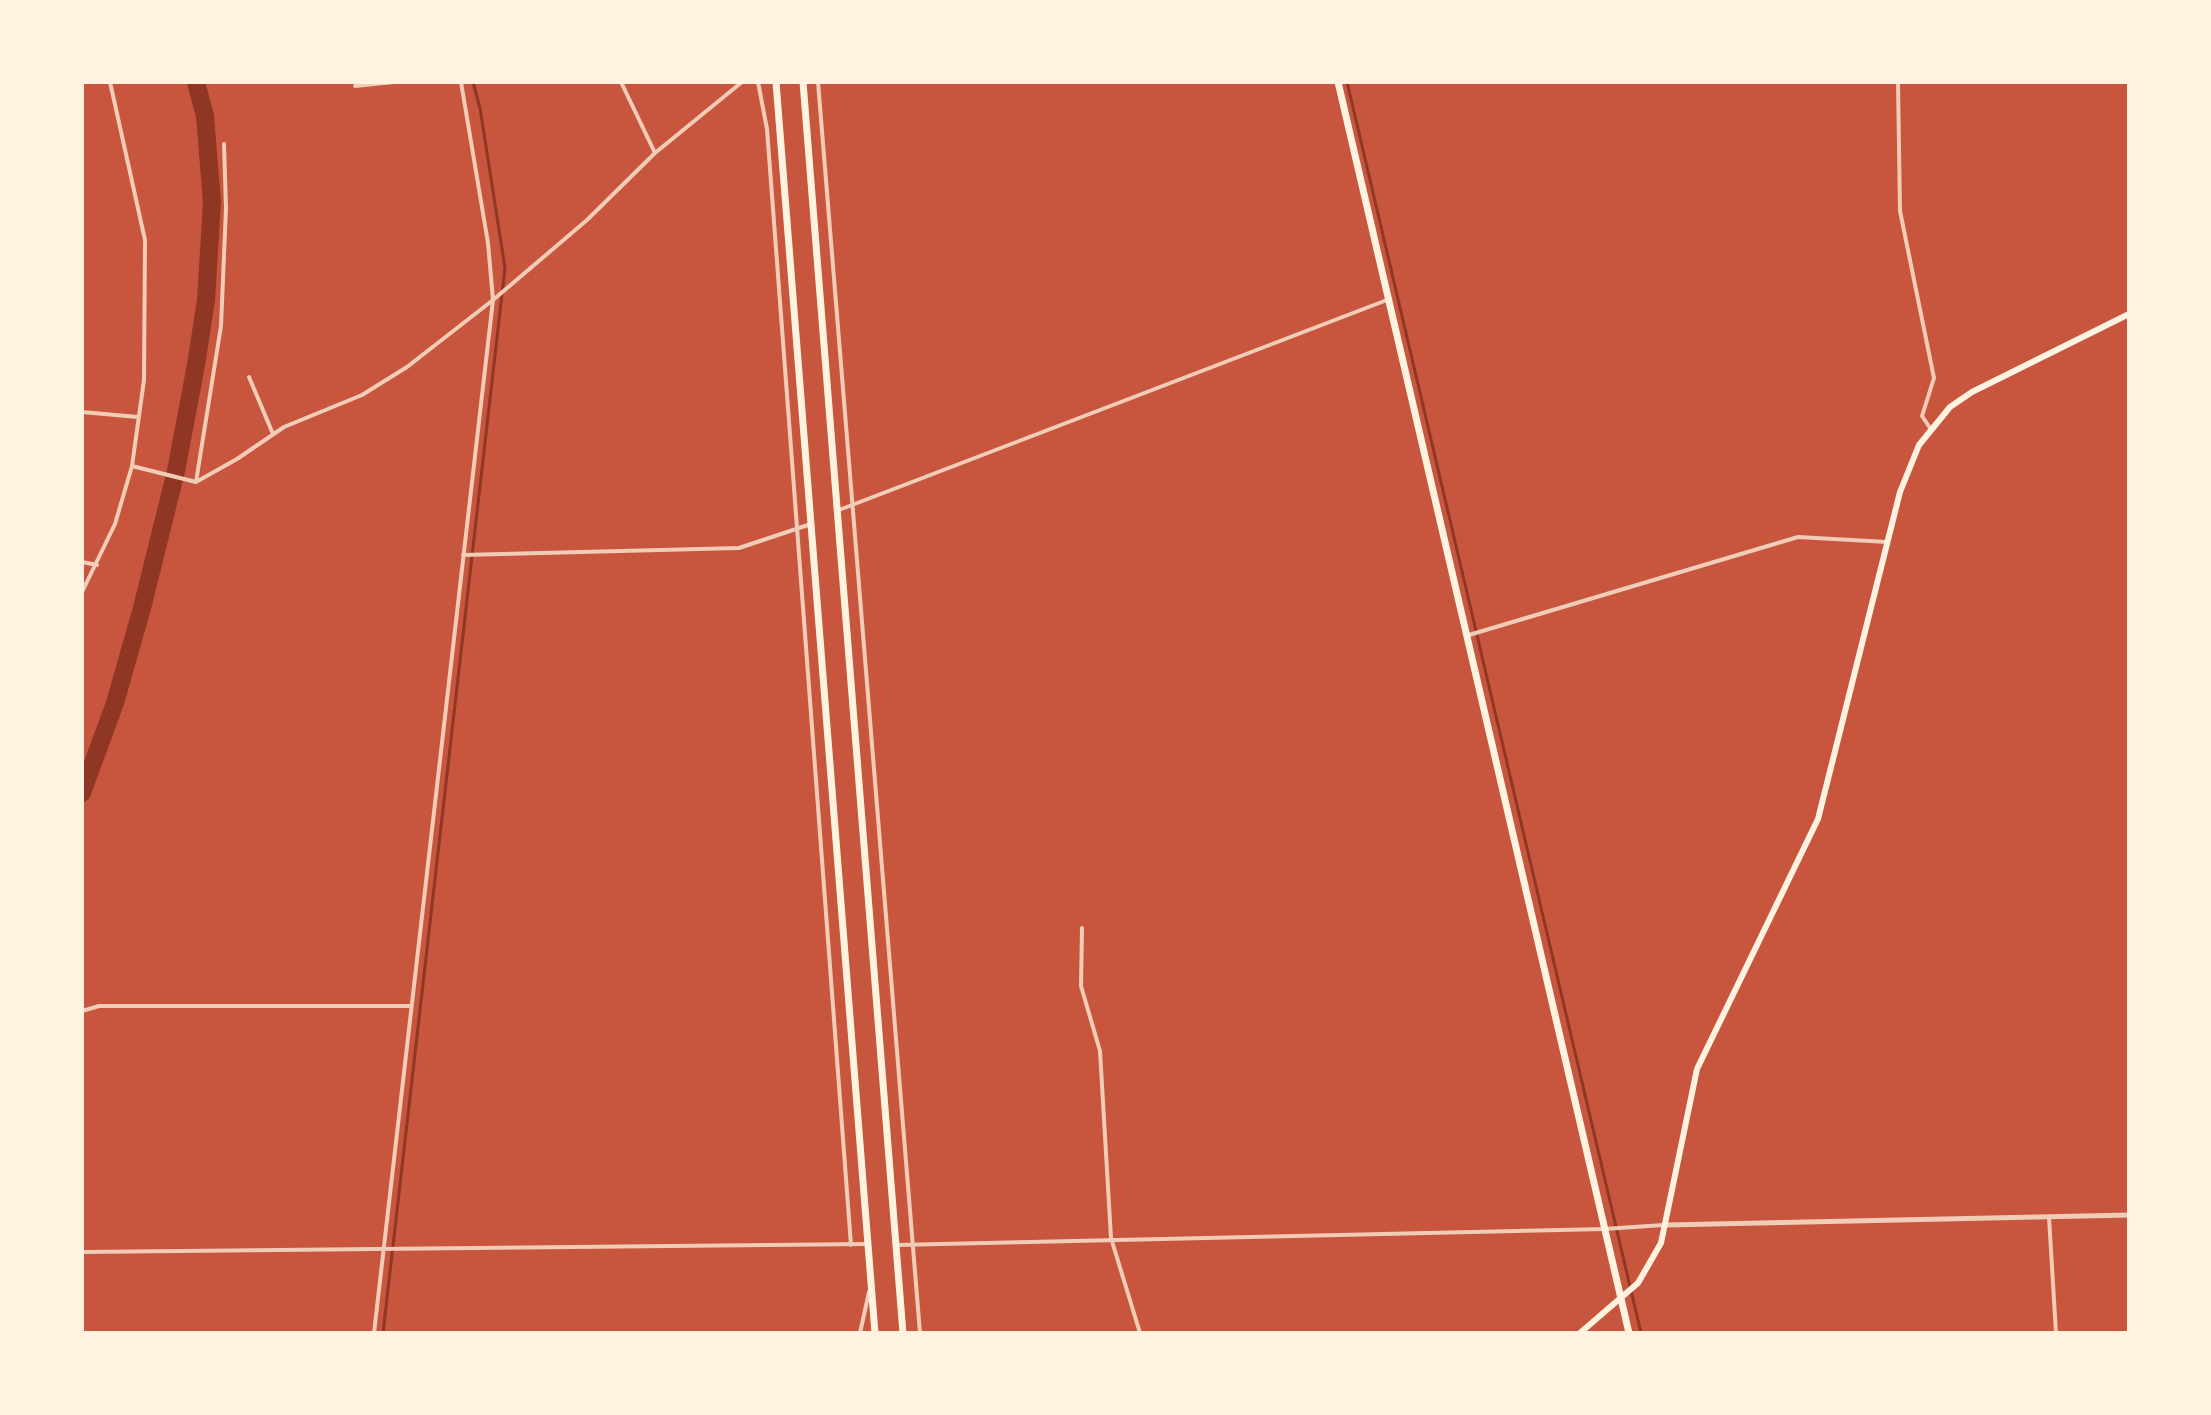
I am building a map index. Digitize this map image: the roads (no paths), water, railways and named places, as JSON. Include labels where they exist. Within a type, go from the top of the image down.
[{"type":"main road","points":[[776,82],[875,1333]]},
{"type":"main road","points":[[803,82],[903,1333]]},
{"type":"main road","points":[[1338,82],[1629,1333]]},
{"type":"main road","points":[[1580,1333],[1621,1301],[1654,1260],[1667,1225],[1683,1121],[1697,1069],[1818,819],[1908,466],[1930,428],[1972,392],[2129,314]]},
{"type":"street","points":[[82,592],[115,524],[132,466],[144,380],[145,240],[110,82]]},
{"type":"street","points":[[355,86],[394,82]]},
{"type":"street","points":[[374,1333],[493,300],[488,243],[461,82]]},
{"type":"street","points":[[621,82],[655,153]]},
{"type":"street","points":[[132,466],[196,482],[273,434],[362,395],[407,367],[493,300],[587,220],[655,153],[742,82]]},
{"type":"street","points":[[758,82],[768,145],[851,1245]]},
{"type":"street","points":[[818,82],[920,1333]]},
{"type":"street","points":[[1898,82],[1900,211],[1934,378],[1922,416],[1930,428]]},
{"type":"street","points":[[805,112],[819,111]]},
{"type":"street","points":[[196,482],[221,326],[226,208],[224,144]]},
{"type":"street","points":[[768,145],[780,145]]},
{"type":"street","points":[[837,511],[1041,436],[1388,300]]},
{"type":"street","points":[[249,377],[273,434]]},
{"type":"street","points":[[82,412],[138,417]]},
{"type":"street","points":[[463,555],[739,548],[811,524]]},
{"type":"street","points":[[1469,635],[1798,537],[1887,542]]},
{"type":"street","points":[[82,562],[97,565]]},
{"type":"street","points":[[1082,928],[1081,986],[1100,1051],[1111,1238],[1140,1333]]},
{"type":"street","points":[[82,1011],[99,1006],[410,1006]]},
{"type":"street","points":[[895,1245],[2129,1215]]},
{"type":"street","points":[[2049,1217],[2056,1333]]},
{"type":"street","points":[[82,1252],[868,1244]]},
{"type":"street","points":[[860,1333],[871,1286]]},
{"type":"waterway","points":[[82,793],[115,703],[142,608],[176,471],[196,365],[206,300],[212,202],[205,116],[196,82]]},
{"type":"waterway","points":[[383,1333],[505,268],[480,108],[473,82]]},
{"type":"waterway","points":[[1347,82],[1641,1333]]}]
